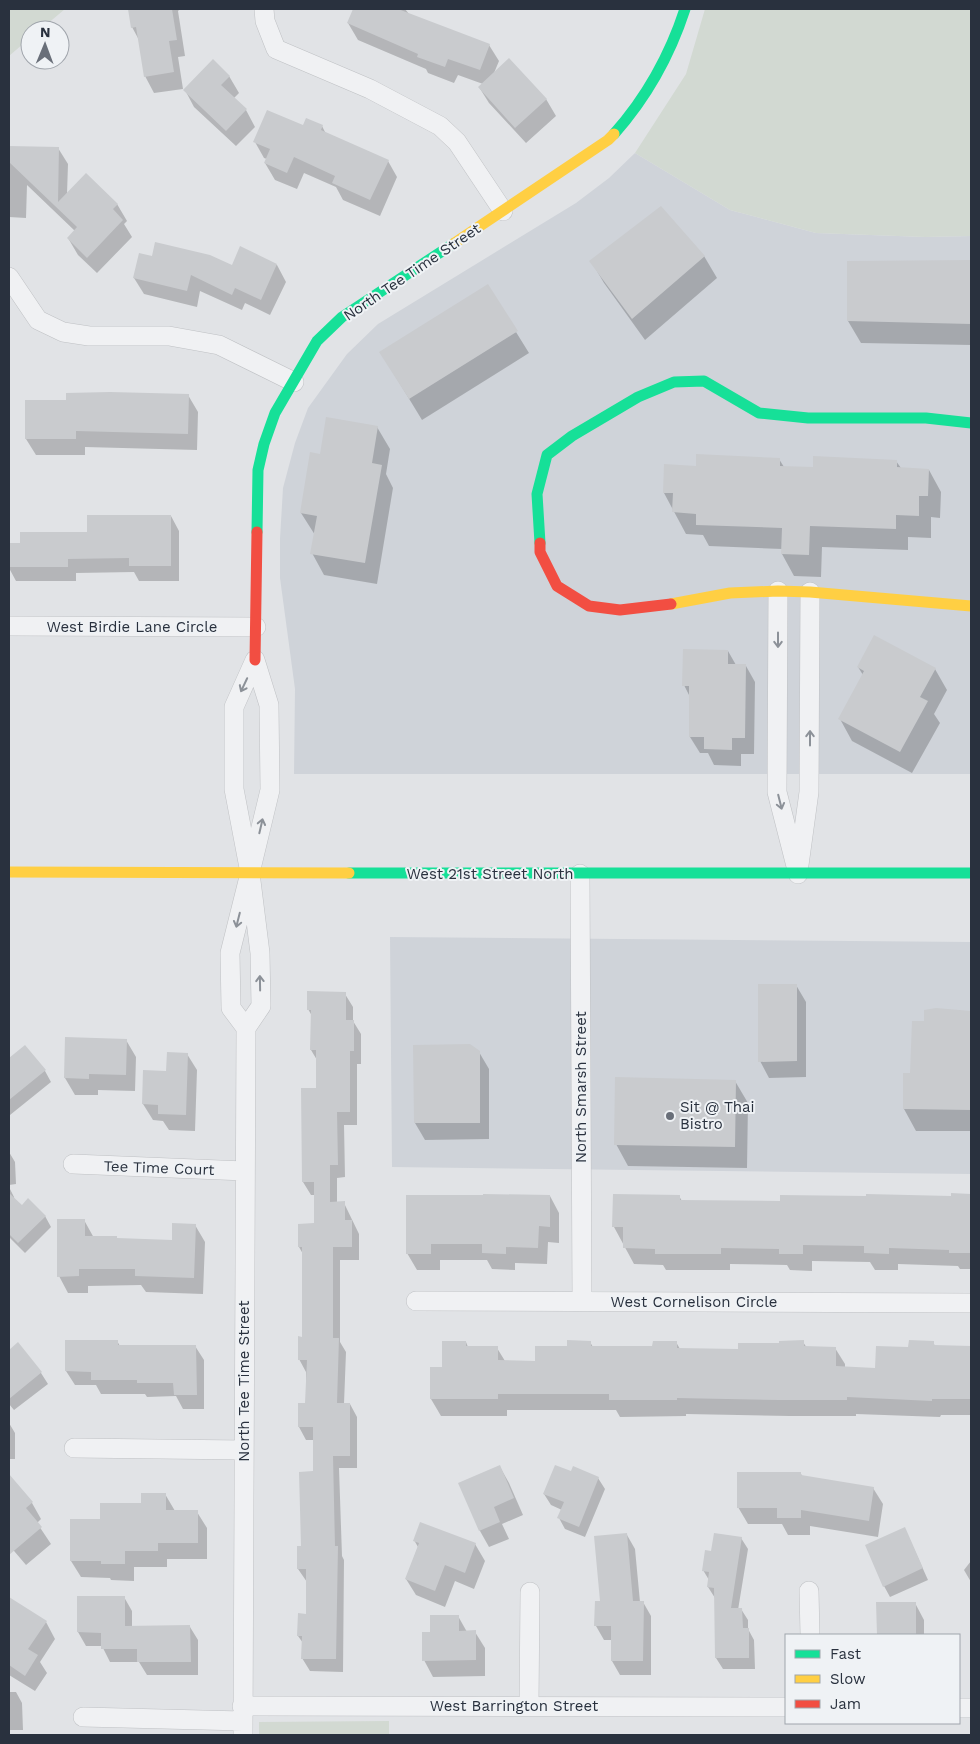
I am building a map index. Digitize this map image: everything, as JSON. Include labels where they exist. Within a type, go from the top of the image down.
[{"type":"street","points":[[264,9],[265,21],[276,49],[370,89],[440,126],[457,142],[503,211]]},
{"type":"street","name":"North Tee Time Street","points":[[246,1028],[231,1008],[230,953],[270,790],[269,705],[255,660],[258,470],[274,413],[317,342],[342,316],[608,140],[628,118],[648,91],[678,31],[685,9]]},
{"type":"street","points":[[9,277],[38,320],[63,332],[89,336],[169,336],[219,345],[294,382]]},
{"type":"street","points":[[971,423],[926,418],[808,418],[759,413],[704,381],[674,382],[638,397],[572,436],[548,455],[537,494],[540,552],[557,586],[589,606],[620,610],[674,604],[730,593],[778,591],[971,606]]},
{"type":"street","points":[[778,591],[777,792],[798,874]]},
{"type":"street","points":[[798,874],[809,792],[810,592]]},
{"type":"street","name":"West Birdie Lane Circle","points":[[9,626],[256,627]]},
{"type":"street","name":"North Tee Time Street","points":[[242,1721],[246,1028],[261,1006],[260,952],[250,873],[234,790],[234,707],[255,660]]},
{"type":"street","name":"West 21st Street North","points":[[9,872],[971,873]]},
{"type":"street","name":"North Smarsh Street","points":[[580,874],[582,1301]]},
{"type":"street","name":"Tee Time Court","points":[[73,1164],[245,1171]]},
{"type":"street","name":"West Cornelison Circle","points":[[416,1301],[971,1303]]},
{"type":"street","points":[[74,1448],[244,1450]]},
{"type":"street","points":[[809,1591],[810,1634]]},
{"type":"street","points":[[529,1706],[530,1592]]},
{"type":"street","name":"West Barrington Street","points":[[83,1718],[242,1721],[529,1706],[785,1706]]},
{"type":"shaded area","points":[[9,9],[65,9],[52,20],[20,20],[20,47],[9,56]]},
{"type":"shaded area","points":[[705,9],[971,9],[971,236],[925,237],[816,233],[730,210],[635,153],[686,74]]},
{"type":"shaded area","points":[[635,153],[730,210],[816,233],[925,237],[971,236],[971,774],[294,774],[295,689],[280,578],[280,539],[283,488],[295,443],[308,408],[347,354],[378,324],[576,203],[609,178]]},
{"type":"shaded area","points":[[390,937],[971,942],[971,1174],[392,1167]]},
{"type":"shaded area","points":[[389,1721],[389,1735],[259,1735],[259,1722]]},
{"type":"building","points":[[128,9],[172,9],[177,40],[169,41],[174,72],[144,77],[136,27],[131,28]]},
{"type":"building","points":[[353,9],[398,9],[490,44],[480,70],[448,59],[445,67],[417,57],[418,54],[347,23]]},
{"type":"building","points":[[509,58],[547,99],[515,128],[478,87]]},
{"type":"building","points":[[213,59],[230,76],[221,85],[247,109],[226,131],[183,90]]},
{"type":"building","points":[[267,110],[303,125],[306,118],[323,125],[321,130],[389,160],[370,200],[332,183],[335,176],[294,157],[287,173],[264,163],[270,149],[253,142]]},
{"type":"building","points":[[9,146],[59,147],[58,202],[86,173],[118,204],[113,209],[123,220],[87,258],[67,238],[77,227],[9,162]]},
{"type":"building","points":[[661,206],[705,256],[632,319],[589,261]]},
{"type":"building","points":[[155,242],[210,255],[232,265],[240,246],[277,264],[261,300],[235,288],[232,295],[191,275],[187,291],[133,278],[139,253],[152,256]]},
{"type":"building","points":[[971,260],[971,324],[847,321],[847,261]]},
{"type":"building","points":[[488,284],[518,331],[409,399],[379,352]]},
{"type":"building","points":[[66,393],[189,394],[188,434],[76,431],[76,439],[25,439],[25,400],[66,400]]},
{"type":"building","points":[[326,417],[378,426],[372,463],[382,465],[365,563],[310,554],[317,516],[300,513],[310,452],[320,454]]},
{"type":"building","points":[[696,454],[780,458],[780,466],[813,467],[813,456],[897,460],[897,467],[929,469],[928,496],[919,496],[919,516],[896,515],[896,529],[810,526],[809,555],[781,554],[782,528],[696,525],[696,514],[672,512],[673,493],[663,493],[664,464],[696,466]]},
{"type":"building","points":[[87,515],[171,515],[171,566],[129,566],[129,558],[68,559],[68,567],[9,567],[9,543],[20,543],[20,532],[87,532]]},
{"type":"building","points":[[874,635],[936,668],[920,697],[928,701],[900,752],[838,719],[864,671],[857,667]]},
{"type":"building","points":[[683,649],[728,650],[728,664],[746,664],[745,738],[732,738],[732,750],[704,749],[704,737],[689,737],[689,686],[682,686]]},
{"type":"building","points":[[758,984],[797,984],[797,1061],[758,1062]]},
{"type":"building","points":[[307,991],[346,992],[346,1020],[354,1020],[354,1051],[350,1051],[350,1112],[337,1112],[338,1165],[330,1165],[330,1202],[345,1201],[345,1220],[352,1220],[352,1247],[333,1247],[333,1338],[339,1338],[337,1403],[350,1403],[350,1456],[333,1456],[335,1546],[338,1546],[336,1659],[301,1659],[302,1636],[297,1636],[298,1613],[306,1614],[306,1569],[297,1569],[297,1546],[301,1546],[299,1472],[313,1471],[313,1427],[298,1427],[298,1403],[305,1403],[307,1360],[298,1360],[298,1336],[302,1337],[302,1247],[298,1247],[298,1224],[314,1223],[314,1182],[302,1182],[301,1088],[316,1088],[316,1050],[310,1050],[311,1010],[307,1010]]},
{"type":"building","points":[[936,1008],[971,1011],[971,1110],[903,1109],[903,1073],[910,1073],[912,1021],[924,1021],[924,1010]]},
{"type":"building","points":[[65,1037],[127,1039],[126,1075],[89,1074],[89,1079],[64,1078]]},
{"type":"building","points":[[470,1044],[480,1051],[480,1123],[414,1123],[413,1045]]},
{"type":"building","points":[[25,1045],[46,1070],[9,1100],[9,1058]]},
{"type":"building","points":[[167,1052],[188,1053],[186,1115],[158,1114],[158,1105],[142,1104],[143,1070],[166,1071]]},
{"type":"building","points":[[615,1077],[736,1080],[735,1147],[614,1145]]},
{"type":"building","points":[[9,1193],[22,1205],[28,1198],[46,1216],[18,1243],[9,1234]]},
{"type":"building","points":[[951,1193],[971,1194],[971,1253],[949,1253],[949,1250],[889,1248],[889,1254],[864,1253],[864,1246],[803,1245],[803,1254],[779,1254],[779,1249],[721,1248],[721,1254],[655,1254],[655,1249],[623,1248],[623,1227],[612,1227],[613,1194],[680,1195],[680,1200],[780,1201],[780,1195],[866,1196],[866,1194],[951,1196]]},
{"type":"building","points":[[406,1195],[550,1195],[550,1227],[539,1226],[538,1248],[506,1247],[506,1254],[482,1253],[482,1244],[431,1244],[431,1254],[406,1254]]},
{"type":"building","points":[[57,1219],[85,1219],[85,1236],[172,1240],[172,1223],[196,1224],[194,1278],[135,1276],[135,1269],[79,1269],[79,1276],[57,1277]]},
{"type":"building","points":[[65,1340],[118,1340],[118,1345],[196,1345],[197,1395],[174,1395],[173,1383],[137,1383],[137,1380],[91,1380],[91,1372],[65,1371]]},
{"type":"building","points":[[567,1340],[591,1341],[591,1346],[652,1346],[653,1341],[677,1341],[677,1348],[738,1349],[738,1343],[779,1343],[779,1341],[804,1340],[804,1346],[836,1347],[836,1366],[875,1368],[876,1346],[908,1347],[909,1340],[934,1341],[934,1345],[971,1346],[971,1399],[932,1399],[932,1401],[847,1397],[847,1400],[677,1398],[677,1400],[609,1400],[609,1394],[498,1394],[498,1399],[430,1399],[430,1367],[442,1367],[442,1341],[466,1341],[466,1346],[498,1346],[498,1360],[535,1361],[535,1346],[567,1346]]},
{"type":"building","points":[[18,1342],[42,1372],[9,1399],[9,1350]]},
{"type":"building","points":[[500,1465],[514,1498],[494,1507],[500,1522],[479,1531],[458,1483]]},
{"type":"building","points":[[555,1465],[571,1471],[573,1466],[599,1477],[579,1527],[557,1518],[564,1502],[543,1494]]},
{"type":"building","points":[[737,1472],[801,1472],[801,1475],[874,1487],[869,1521],[801,1510],[801,1518],[777,1518],[777,1508],[737,1508]]},
{"type":"building","points":[[9,1474],[33,1502],[26,1508],[42,1527],[9,1555]]},
{"type":"building","points":[[141,1493],[166,1493],[166,1510],[198,1510],[198,1543],[158,1543],[158,1551],[125,1551],[125,1564],[101,1564],[101,1561],[70,1561],[70,1519],[100,1519],[100,1503],[141,1503]]},
{"type":"building","points":[[420,1522],[476,1543],[465,1573],[445,1565],[435,1591],[405,1579],[419,1543],[413,1541]]},
{"type":"building","points":[[905,1527],[923,1568],[883,1587],[865,1545]]},
{"type":"building","points":[[627,1533],[633,1601],[644,1601],[643,1661],[611,1661],[611,1626],[594,1626],[595,1601],[600,1601],[594,1536]]},
{"type":"building","points":[[714,1533],[742,1537],[731,1608],[742,1608],[743,1628],[749,1628],[749,1658],[715,1658],[714,1588],[707,1587],[709,1572],[702,1571],[705,1550],[711,1551]]},
{"type":"building","points":[[77,1596],[125,1596],[125,1626],[190,1625],[191,1662],[137,1662],[137,1649],[101,1649],[101,1633],[77,1632]]},
{"type":"building","points":[[9,1597],[47,1621],[28,1649],[38,1655],[25,1676],[9,1665]]},
{"type":"building","points":[[876,1602],[916,1602],[916,1634],[877,1634]]},
{"type":"building","points":[[430,1615],[459,1615],[459,1631],[476,1630],[476,1660],[422,1661],[422,1632],[430,1632]]},
{"type":"traffic: fast","points":[[614,134],[647,91],[672,43],[685,9]]},
{"type":"traffic: fast","points":[[257,532],[258,470],[264,444],[275,413],[317,341],[342,317],[453,244]]},
{"type":"traffic: fast","points":[[540,543],[537,494],[547,455],[572,436],[638,397],[674,382],[704,381],[759,413],[808,418],[926,418],[971,423]]},
{"type":"traffic: fast","points":[[349,873],[971,873]]},
{"type":"traffic: slow","points":[[453,244],[608,140],[614,134]]},
{"type":"traffic: slow","points":[[671,604],[730,593],[778,591],[971,606]]},
{"type":"traffic: slow","points":[[9,872],[349,873]]},
{"type":"traffic: jam","points":[[255,660],[257,532]]},
{"type":"traffic: jam","points":[[540,543],[540,552],[557,586],[589,606],[620,610],[671,604]]},
{"type":"place","name":"Sit @ Thai Bistro","points":[[670,1116]]}]
